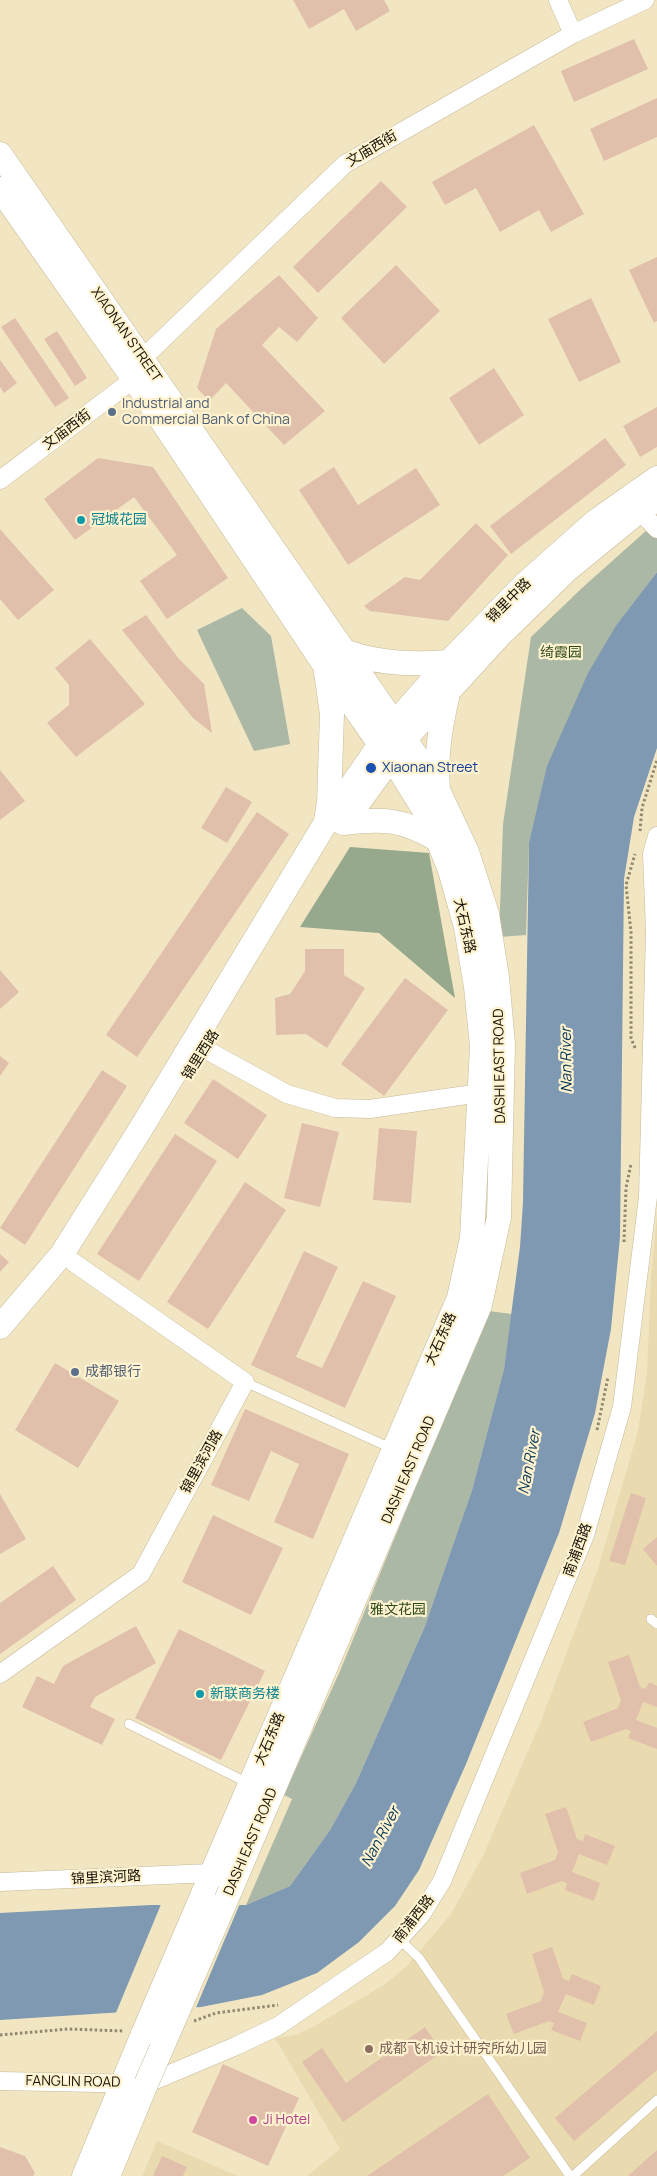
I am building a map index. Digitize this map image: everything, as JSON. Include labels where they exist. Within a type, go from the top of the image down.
[{"type":"main road","name":"XIAONAN STREET","points":[[0,154],[326,667],[386,751]]},
{"type":"main road","name":"XIAONAN STREET","points":[[0,189],[138,369],[344,651],[400,731]]},
{"type":"main road","name":"锦里中路","points":[[386,751],[448,662],[526,583],[596,521],[657,478]]},
{"type":"main road","name":"锦里中路","points":[[400,731],[449,690],[499,636],[568,568],[648,505]]},
{"type":"main road","points":[[344,651],[370,660],[427,664],[448,662]]},
{"type":"main road","points":[[326,667],[332,714],[329,803],[334,824],[377,819],[403,823],[438,840]]},
{"type":"main road","points":[[438,790],[436,767],[441,727],[449,690]]},
{"type":"main road","name":"DASHI EAST ROAD","points":[[108,2176],[480,1305],[498,1217],[503,1044],[497,977],[487,914],[467,852],[438,790],[400,731]]},
{"type":"main road","name":"锦里西路","points":[[0,1345],[73,1262],[199,1045],[334,824],[386,751]]},
{"type":"main road","name":"大石东路","points":[[208,1883],[459,1298],[472,1238],[482,1046],[476,987],[466,927],[450,870],[426,813],[386,751]]},
{"type":"main road","name":"锦里西路","points":[[0,1327],[62,1254],[140,1130],[199,1045]]},
{"type":"main road","name":"DASHI EAST ROAD","points":[[84,2176],[208,1883]]},
{"type":"street","points":[[558,0],[573,34]]},
{"type":"street","name":"文庙西街","points":[[0,480],[138,369],[345,164],[573,34],[645,0]]},
{"type":"street","points":[[648,505],[657,529]]},
{"type":"street","name":"南浦西路","points":[[146,2084],[198,2064],[278,2026],[387,1952],[421,1915],[446,1872],[585,1535],[622,1407],[648,1197],[655,932],[652,854],[657,836]]},
{"type":"street","points":[[199,1045],[288,1094],[335,1108],[370,1109],[480,1093]]},
{"type":"street","points":[[73,1262],[245,1382]]},
{"type":"street","name":"锦里滨河路","points":[[0,1674],[140,1574],[245,1382]]},
{"type":"street","name":"锦里滨河路","points":[[0,1882],[208,1883]]},
{"type":"street","name":"FANGLIN ROAD","points":[[0,2081],[146,2084]]},
{"type":"lane","points":[[245,1382],[393,1449]]},
{"type":"lane","points":[[130,1724],[250,1784]]},
{"type":"lane","points":[[399,1939],[419,1958],[571,2176],[657,2100]]},
{"type":"path","points":[[640,840],[642,808],[657,760]]},
{"type":"path","points":[[637,848],[626,884],[631,932],[631,1038],[638,1055]]},
{"type":"path","points":[[624,1244],[626,1188],[632,1161]]},
{"type":"path","points":[[596,1432],[609,1368]]},
{"type":"path","points":[[172,2029],[216,2014],[283,2004]]},
{"type":"path","points":[[0,2035],[68,2029],[116,2032],[145,2030]]},
{"type":"shaded area","points":[[657,1214],[657,2176],[307,2176],[340,2149],[275,2038],[297,2035],[311,2028],[384,1985],[408,1965],[451,1914],[483,1856],[541,1721],[598,1569],[638,1431],[647,1374],[651,1277]]},
{"type":"shaded area","points":[[157,2141],[238,2176],[142,2176]]},
{"type":"green space","name":"绮霞园","points":[[657,521],[657,572],[617,624],[529,843],[526,935],[499,937],[503,824],[531,637],[582,588]]},
{"type":"green space","points":[[242,608],[271,636],[290,744],[254,751],[197,630]]},
{"type":"green space","points":[[350,847],[429,853],[455,998],[379,933],[300,927]]},
{"type":"green space","name":"雅文花园","points":[[488,1311],[512,1314],[504,1369],[472,1490],[425,1626],[356,1783],[330,1830],[290,1886],[246,1905],[292,1799],[284,1795],[340,1671]]},
{"type":"water","name":"Nan River","points":[[657,572],[657,748],[634,817],[624,879],[620,1237],[611,1329],[595,1413],[559,1533],[466,1764],[419,1870],[395,1906],[359,1942],[317,1973],[262,1995],[201,2007],[0,2020],[0,1913],[151,1905],[246,1905],[290,1886],[330,1830],[356,1783],[425,1626],[472,1490],[504,1369],[520,1247],[523,1202],[529,843],[547,766],[588,673],[617,624]]},
{"type":"pier","points":[[241,1901],[195,2010],[115,2015],[162,1902]]},
{"type":"building","points":[[293,0],[384,0],[390,11],[356,31],[344,9],[309,29]]},
{"type":"building","points":[[634,39],[648,69],[574,102],[561,71]]},
{"type":"building","points":[[657,98],[657,137],[604,161],[590,129]]},
{"type":"building","points":[[534,125],[584,214],[551,232],[539,210],[500,232],[476,188],[445,205],[432,182]]},
{"type":"building","points":[[381,181],[407,207],[318,293],[293,267]]},
{"type":"building","points":[[657,257],[657,321],[654,323],[629,270]]},
{"type":"building","points":[[396,265],[440,311],[384,364],[341,318]]},
{"type":"building","points":[[279,275],[318,318],[297,342],[279,327],[262,345],[325,411],[284,445],[226,383],[209,401],[197,388],[216,329]]},
{"type":"building","points":[[591,298],[621,362],[579,382],[548,319]]},
{"type":"building","points":[[15,318],[69,398],[55,407],[1,327]]},
{"type":"building","points":[[57,331],[87,378],[75,386],[44,339]]},
{"type":"building","points":[[0,360],[17,383],[4,393],[0,387]]},
{"type":"building","points":[[494,368],[524,415],[479,445],[449,398]]},
{"type":"building","points":[[657,407],[657,447],[640,457],[623,426]]},
{"type":"building","points":[[605,438],[626,465],[511,554],[490,526]]},
{"type":"building","name":"冠城花园","points":[[98,458],[153,467],[228,578],[167,619],[140,581],[177,555],[134,497],[75,540],[44,499]]},
{"type":"building","points":[[334,467],[358,505],[416,468],[440,505],[348,565],[299,490]]},
{"type":"building","points":[[476,523],[508,555],[448,621],[370,611],[364,606],[405,577],[420,580]]},
{"type":"building","points":[[0,529],[54,590],[18,620],[0,599]]},
{"type":"building","points":[[146,615],[179,659],[204,684],[212,733],[193,718],[122,630]]},
{"type":"building","points":[[90,639],[145,704],[76,757],[47,723],[69,705],[69,685],[55,668]]},
{"type":"building","points":[[0,770],[25,801],[0,820]]},
{"type":"building","points":[[226,787],[252,802],[227,843],[201,828]]},
{"type":"building","points":[[257,812],[289,834],[137,1057],[106,1035]]},
{"type":"building","points":[[305,949],[344,949],[344,975],[365,988],[327,1048],[306,1034],[276,1035],[275,998],[290,994],[305,971]]},
{"type":"building","points":[[0,970],[19,992],[0,1009]]},
{"type":"building","points":[[405,978],[448,1010],[384,1096],[341,1064]]},
{"type":"building","points":[[0,1056],[9,1063],[0,1076]]},
{"type":"building","points":[[102,1070],[127,1086],[25,1245],[0,1228]]},
{"type":"building","points":[[213,1079],[267,1115],[238,1159],[184,1123]]},
{"type":"building","points":[[302,1123],[339,1132],[320,1207],[284,1198]]},
{"type":"building","points":[[379,1128],[417,1131],[411,1203],[373,1200]]},
{"type":"building","points":[[175,1134],[217,1161],[139,1281],[97,1254]]},
{"type":"building","points":[[245,1182],[286,1210],[208,1329],[167,1302]]},
{"type":"building","points":[[304,1251],[338,1267],[296,1357],[322,1368],[363,1281],[396,1296],[345,1408],[251,1365]]},
{"type":"building","points":[[0,1254],[9,1262],[0,1272]]},
{"type":"building","points":[[55,1363],[119,1401],[78,1468],[15,1430]]},
{"type":"building","points":[[245,1409],[349,1454],[313,1539],[274,1522],[299,1464],[271,1451],[249,1501],[211,1485]]},
{"type":"building","points":[[631,1493],[646,1498],[625,1565],[609,1561]]},
{"type":"building","points":[[0,1494],[26,1539],[0,1554]]},
{"type":"building","points":[[213,1515],[283,1548],[251,1615],[182,1582]]},
{"type":"building","points":[[657,1537],[657,1566],[643,1549]]},
{"type":"building","points":[[53,1566],[76,1600],[0,1654],[0,1603]]},
{"type":"building","points":[[136,1626],[156,1663],[95,1697],[90,1707],[115,1719],[102,1745],[22,1707],[37,1676],[54,1684],[63,1666]]},
{"type":"building","name":"新联商务楼","points":[[179,1629],[265,1671],[221,1760],[135,1718]]},
{"type":"building","points":[[629,1655],[640,1687],[646,1689],[649,1682],[657,1686],[657,1707],[643,1702],[636,1720],[657,1728],[657,1749],[628,1738],[631,1731],[626,1729],[591,1742],[583,1722],[618,1708],[621,1700],[608,1662]]},
{"type":"building","points":[[566,1807],[577,1839],[583,1841],[585,1834],[615,1846],[607,1865],[579,1854],[572,1872],[600,1883],[594,1901],[565,1890],[567,1883],[562,1881],[527,1894],[520,1873],[555,1860],[558,1852],[545,1814]]},
{"type":"building","points":[[552,1947],[563,1979],[569,1981],[572,1974],[601,1986],[594,2005],[566,1994],[558,2012],[587,2023],[580,2041],[551,2030],[554,2023],[549,2021],[514,2034],[506,2014],[541,2001],[544,1992],[532,1954]]},
{"type":"building","points":[[425,2027],[442,2052],[343,2122],[302,2062],[322,2048],[346,2083]]},
{"type":"building","points":[[657,2031],[657,2070],[574,2141],[555,2118]]},
{"type":"building","points":[[223,2064],[299,2098],[268,2166],[192,2132]]},
{"type":"building","points":[[488,2094],[530,2158],[503,2176],[367,2176]]},
{"type":"building","points":[[0,2147],[25,2156],[35,2173],[33,2176],[0,2176]]},
{"type":"building","points":[[657,2150],[657,2176],[628,2176]]},
{"type":"building","points":[[162,2156],[187,2167],[183,2176],[153,2176]]},
{"type":"place","name":"Industrial and Commercial Bank of China","points":[[112,412]]},
{"type":"place","name":"冠城花园","points":[[81,520]]},
{"type":"place","name":"Xiaonan Street","points":[[371,768]]},
{"type":"place","name":"成都银行","points":[[75,1372]]},
{"type":"place","name":"新联商务楼","points":[[200,1694]]},
{"type":"place","name":"成都飞机设计研究所幼儿园","points":[[369,2049]]},
{"type":"place","name":"Ji Hotel","points":[[253,2120]]}]
